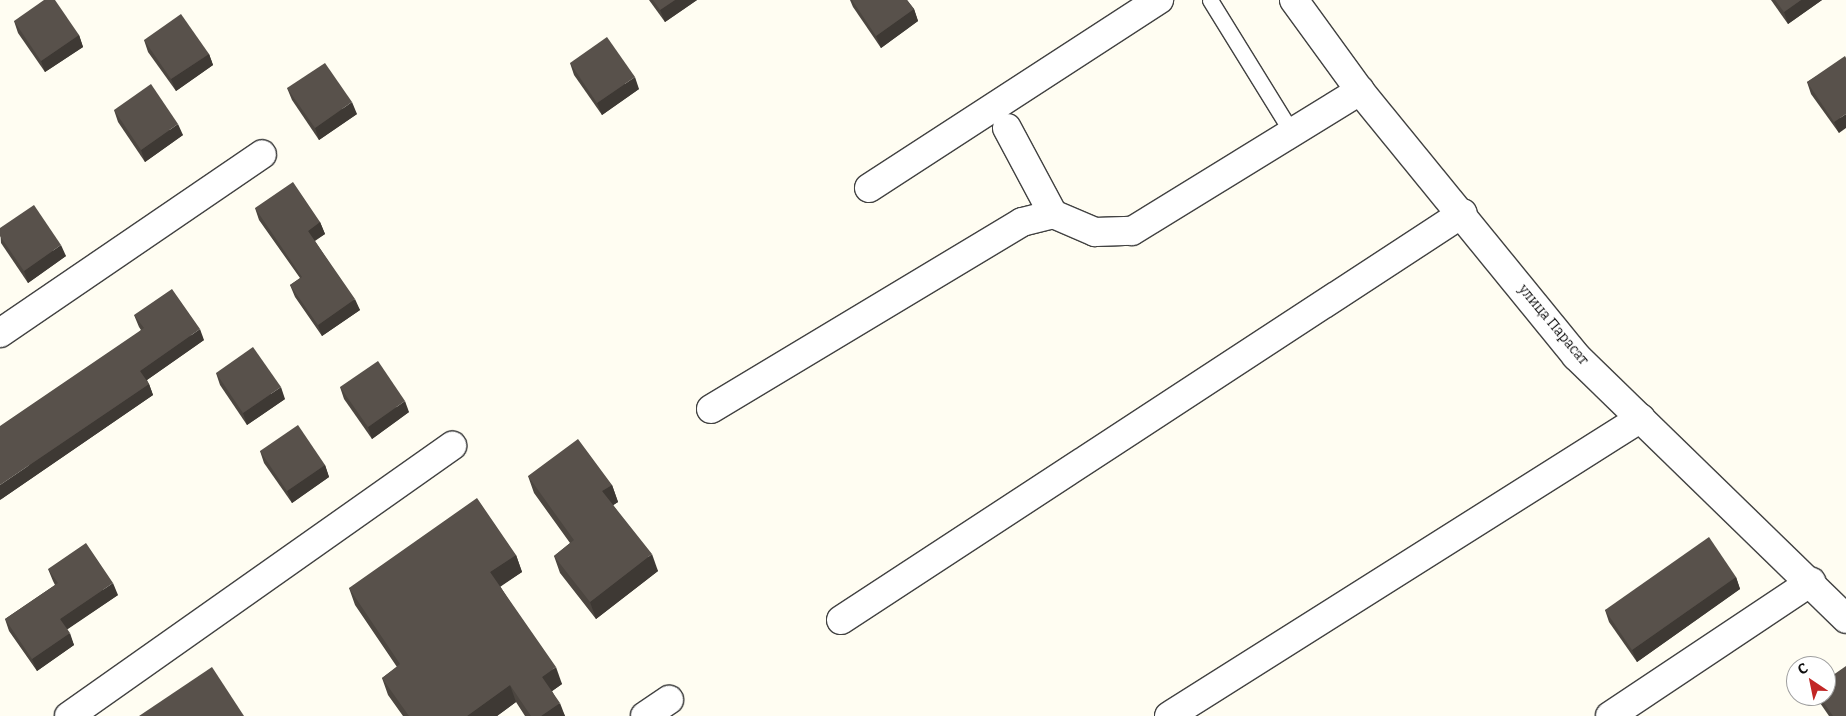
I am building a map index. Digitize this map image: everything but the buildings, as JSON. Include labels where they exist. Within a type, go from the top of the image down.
[{"type":"street","points":[[869,188],[1159,0]]},
{"type":"street","name":"улица Парасат","points":[[1294,0],[1360,91],[1463,213],[1576,356],[1811,582],[1846,619]]},
{"type":"street","points":[[711,409],[1022,222],[1053,214],[1095,232],[1132,231],[1360,91]]},
{"type":"street","points":[[1007,128],[1053,214]]},
{"type":"street","points":[[0,332],[262,154]]},
{"type":"street","points":[[841,620],[1463,213]]},
{"type":"street","points":[[1169,716],[1641,418]]},
{"type":"street","points":[[69,716],[452,446]]},
{"type":"street","points":[[1610,716],[1811,582]]},
{"type":"street","points":[[645,716],[670,700]]},
{"type":"lane","points":[[1210,0],[1292,133]]}]
